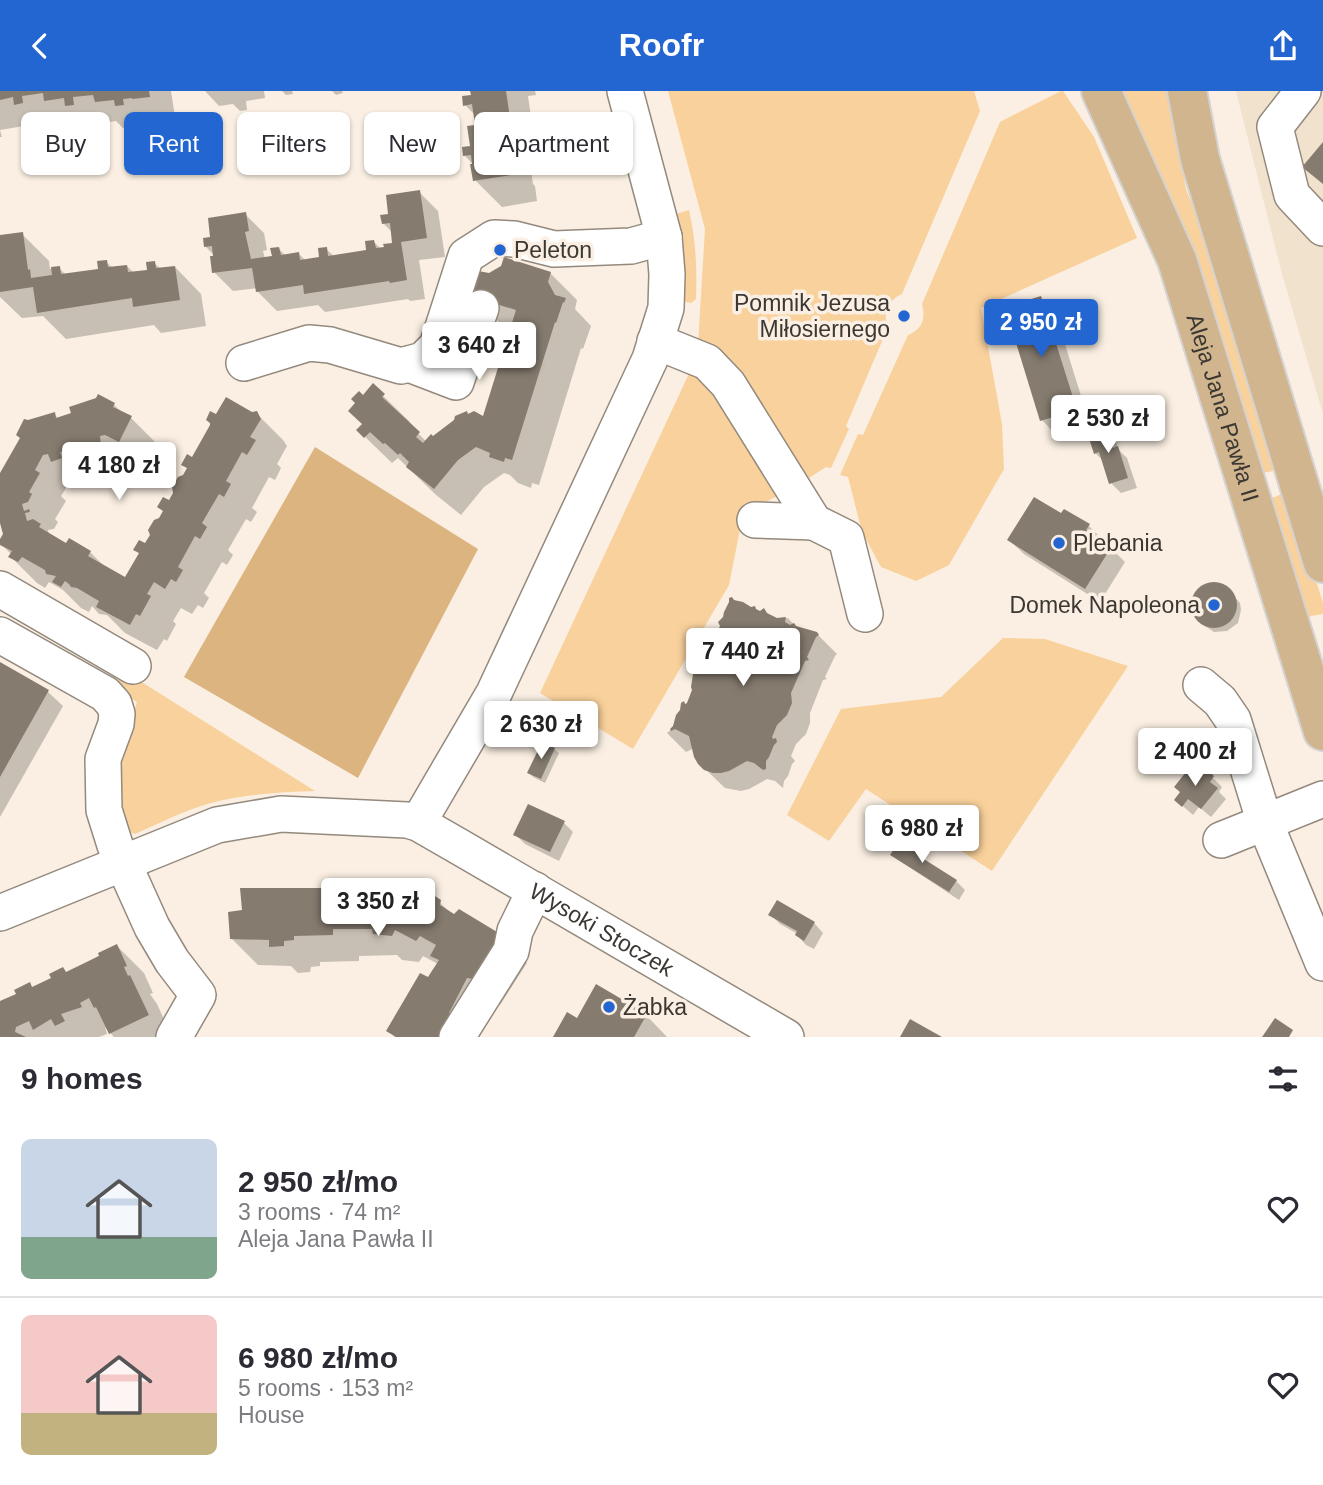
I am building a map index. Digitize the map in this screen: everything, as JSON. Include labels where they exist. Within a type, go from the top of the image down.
[{"type":"main road","name":"Aleja Jana Pawła II","points":[[1101,91],[1177,260],[1323,731]]},
{"type":"main road","points":[[1187,91],[1200,159],[1323,563]]},
{"type":"street","points":[[0,913],[217,825],[281,814],[395,818],[418,823],[494,693],[650,359],[666,308],[664,237],[625,91]]},
{"type":"street","points":[[1303,91],[1275,127],[1292,195],[1323,228]]},
{"type":"street","points":[[244,363],[309,343],[330,345],[401,366],[423,360],[437,346],[466,257],[494,238],[514,239],[554,249],[631,246],[664,237]]},
{"type":"street","points":[[409,364],[456,382],[481,309]]},
{"type":"street","points":[[655,341],[707,362],[728,384],[814,522]]},
{"type":"street","points":[[755,520],[814,522],[846,538],[865,614]]},
{"type":"street","points":[[0,589],[133,666]]},
{"type":"street","points":[[0,635],[105,694],[114,703],[116,724],[103,759],[104,810],[115,845],[152,927],[172,961],[198,995],[174,1037]]},
{"type":"street","points":[[1201,685],[1220,701],[1233,720],[1265,823],[1323,963]]},
{"type":"street","points":[[1221,840],[1323,799]]},
{"type":"street","name":"Wysoki Stoczek","points":[[418,823],[786,1037]]},
{"type":"street","points":[[457,1037],[512,951],[515,931],[535,890]]},
{"type":"shaded area","points":[[668,91],[974,91],[980,111],[902,294],[888,307],[888,327],[846,426],[849,429],[831,468],[826,467],[798,485],[698,345],[705,229]]},
{"type":"shaded area","points":[[1061,91],[1094,137],[1137,238],[981,308],[1002,424],[1004,469],[949,565],[916,581],[881,567],[862,532],[848,477],[840,475],[858,434],[863,435],[908,335],[922,323],[922,304],[1000,122]]},
{"type":"shaded area","points":[[1120,91],[1166,91],[1186,189],[1228,299],[1277,467],[1270,472],[1262,472]]},
{"type":"shaded area","points":[[1236,91],[1323,91],[1323,414],[1282,274]]},
{"type":"shaded area","points":[[689,210],[695,244],[696,276],[696,299],[691,303],[681,301],[673,215]]},
{"type":"shaded area","points":[[693,365],[702,369],[783,493],[743,514],[729,585],[633,749],[540,693]]},
{"type":"shaded area","points":[[315,447],[478,549],[358,778],[184,677]]},
{"type":"shaded area","points":[[1288,491],[1323,603],[1323,614],[1305,620],[1266,498]]},
{"type":"shaded area","points":[[1003,638],[1045,639],[1128,666],[992,871],[866,789],[829,841],[787,815],[841,709],[941,697]]},
{"type":"shaded area","points":[[113,664],[315,791],[263,794],[224,800],[192,809],[135,834],[125,830],[119,822],[116,768],[137,702],[113,688]]},
{"type":"building","points":[[0,91],[149,91],[150,97],[123,99],[124,105],[115,106],[114,100],[95,102],[93,95],[73,97],[74,105],[65,106],[64,98],[44,101],[43,93],[22,96],[23,103],[14,105],[13,97],[0,100]]},
{"type":"building","points":[[470,91],[506,91],[509,112],[474,112],[474,118],[472,104],[463,106],[462,96],[471,95]]},
{"type":"building","points":[[474,125],[474,175],[511,175],[473,181],[471,155],[463,156],[462,147],[470,146],[467,126]]},
{"type":"building","points":[[1323,142],[1323,184],[1302,167]]},
{"type":"building","points":[[420,190],[427,238],[401,242],[407,280],[304,294],[303,285],[256,292],[252,268],[212,273],[212,246],[204,247],[203,238],[210,237],[208,218],[246,212],[249,231],[245,232],[251,259],[272,256],[270,248],[279,247],[281,255],[299,252],[300,260],[319,257],[318,248],[327,247],[328,256],[366,250],[365,241],[374,240],[376,248],[392,243],[390,223],[382,224],[380,215],[388,214],[386,195]]},
{"type":"building","points":[[23,232],[31,278],[52,275],[51,267],[60,266],[61,274],[98,269],[97,261],[107,260],[108,267],[127,265],[128,272],[147,270],[146,262],[155,261],[156,268],[175,266],[180,300],[133,307],[132,298],[37,313],[33,287],[0,292],[0,235]]},
{"type":"building","points":[[504,257],[551,272],[548,282],[555,295],[566,298],[555,322],[512,460],[505,458],[504,462],[489,457],[490,453],[476,447],[458,460],[434,489],[406,467],[409,462],[400,453],[398,455],[370,432],[364,438],[356,430],[362,424],[348,411],[355,403],[351,399],[359,391],[363,395],[373,383],[385,394],[382,397],[420,432],[416,437],[423,443],[431,434],[433,436],[454,420],[455,416],[474,411],[483,416],[516,310],[470,296],[478,271],[489,273],[501,266]]},
{"type":"building","points":[[1041,296],[1077,410],[1040,421],[1005,307]]},
{"type":"building","points":[[98,394],[115,403],[113,407],[132,416],[119,442],[105,435],[100,436],[101,446],[91,448],[89,443],[60,452],[62,458],[51,462],[48,454],[43,455],[35,470],[40,473],[29,492],[32,494],[28,502],[22,504],[24,511],[29,509],[30,512],[25,513],[27,521],[33,519],[41,524],[39,527],[66,543],[69,538],[91,551],[88,556],[125,577],[139,553],[133,550],[139,540],[145,543],[150,535],[148,530],[163,511],[157,507],[163,497],[169,500],[173,493],[172,487],[187,468],[181,465],[187,454],[192,457],[210,425],[206,420],[210,411],[216,414],[226,397],[252,412],[257,411],[261,419],[250,437],[256,440],[247,455],[242,452],[226,481],[231,484],[224,497],[219,494],[202,523],[207,527],[200,539],[195,536],[178,567],[183,570],[176,582],[171,579],[165,589],[154,582],[147,594],[151,596],[140,616],[136,614],[130,625],[96,607],[99,601],[71,587],[65,581],[61,587],[52,582],[56,576],[46,574],[45,570],[22,557],[18,562],[8,557],[12,551],[0,545],[3,534],[0,523],[0,473],[20,438],[16,435],[24,419],[55,412],[56,418],[71,413],[69,407],[96,398]]},
{"type":"building","points":[[1105,425],[1113,448],[1118,446],[1128,478],[1109,484],[1099,452],[1094,454],[1087,432]]},
{"type":"building","name":"Plebania","points":[[1034,497],[1061,513],[1064,509],[1090,524],[1086,530],[1112,546],[1085,589],[1007,540]]},
{"type":"building","name":"Domek Napoleona","points":[[1214,582],[1231,588],[1237,605],[1231,622],[1214,628],[1197,622],[1191,605],[1197,588]]},
{"type":"building","points":[[729,598],[751,607],[755,606],[760,611],[764,608],[767,613],[777,618],[786,617],[785,622],[790,625],[794,623],[819,635],[791,693],[792,703],[787,715],[777,725],[772,737],[776,738],[777,742],[766,761],[766,769],[747,761],[729,771],[713,773],[698,764],[689,736],[670,729],[681,703],[687,703],[692,690],[693,674],[706,657],[720,626],[718,622],[723,617]]},
{"type":"building","points":[[0,662],[49,690],[0,777]]},
{"type":"building","points":[[542,742],[555,748],[541,779],[527,773]]},
{"type":"building","points":[[1190,767],[1201,775],[1206,769],[1214,776],[1210,782],[1218,788],[1201,809],[1188,799],[1182,807],[1174,800],[1180,792],[1174,787]]},
{"type":"building","points":[[528,804],[565,821],[550,852],[513,835]]},
{"type":"building","points":[[901,838],[923,851],[919,856],[957,880],[949,892],[890,855]]},
{"type":"building","points":[[420,886],[441,900],[440,905],[454,914],[459,909],[502,935],[473,979],[467,978],[449,1013],[454,1017],[441,1037],[396,1037],[386,1031],[420,973],[428,977],[439,960],[430,956],[436,945],[420,936],[416,941],[395,930],[392,936],[373,934],[372,929],[333,929],[333,935],[294,936],[294,940],[284,941],[284,946],[269,947],[269,940],[230,939],[228,912],[242,910],[240,888],[409,888],[417,893]]},
{"type":"building","points":[[777,900],[815,922],[804,941],[795,935],[797,931],[768,915]]},
{"type":"building","points":[[117,944],[127,966],[124,967],[128,976],[130,975],[149,1015],[109,1034],[89,998],[80,1003],[82,1007],[61,1014],[65,1021],[55,1026],[51,1019],[33,1030],[29,1021],[16,1027],[15,1032],[26,1037],[0,1037],[0,1001],[16,994],[14,990],[30,982],[32,987],[51,978],[49,974],[63,967],[66,972]]},
{"type":"building","points":[[596,984],[647,1014],[634,1037],[553,1037],[567,1012],[577,1018]]},
{"type":"building","points":[[1275,1018],[1293,1030],[1289,1037],[1262,1037]]},
{"type":"building","points":[[910,1019],[942,1037],[900,1037]]},
{"type":"place","name":"Peleton","points":[[500,250]]},
{"type":"place","name":"Pomnik Jezusa Miłosiernego","points":[[904,316]]},
{"type":"place","name":"Plebania","points":[[1059,543]]},
{"type":"place","name":"Domek Napoleona","points":[[1214,605]]},
{"type":"place","name":"Żabka","points":[[609,1007]]}]
